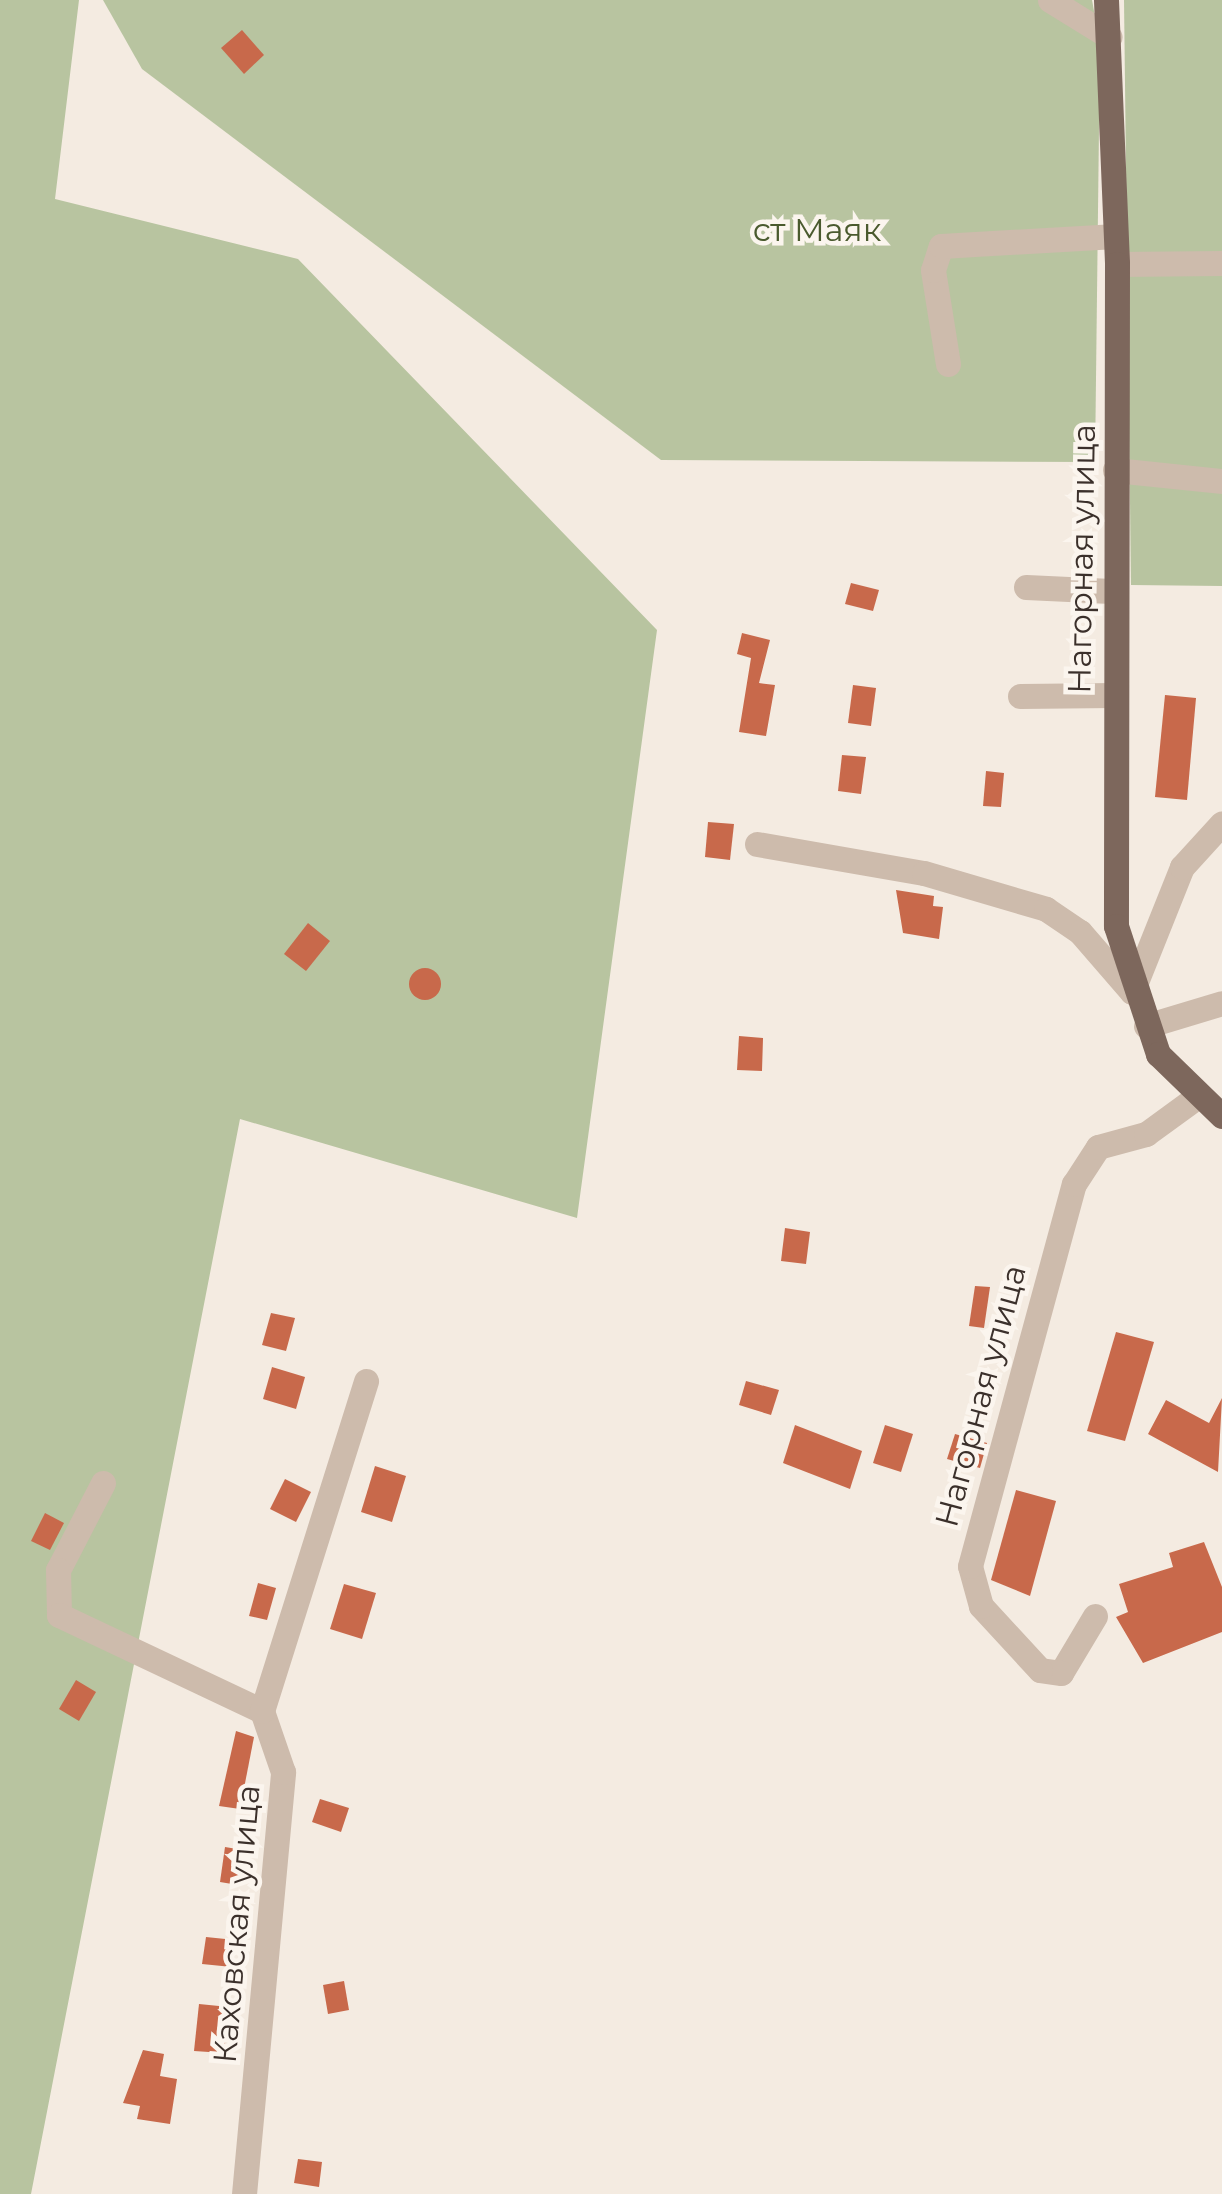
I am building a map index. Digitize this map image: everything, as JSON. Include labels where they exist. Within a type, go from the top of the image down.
[{"type":"main road","name":"Нагорная улица","points":[[1106,0],[1117,264],[1112,591],[1116,926],[1132,992],[1146,1026],[1196,1097],[1222,1116]]},
{"type":"street","points":[[1050,0],[1110,37]]},
{"type":"street","points":[[948,364],[933,270],[941,246],[1116,236]]},
{"type":"street","points":[[1117,264],[1222,263]]},
{"type":"street","points":[[1115,470],[1222,480]]},
{"type":"street","points":[[1026,586],[1112,591]]},
{"type":"street","points":[[1020,696],[1113,696]]},
{"type":"street","points":[[757,844],[924,873],[1046,909],[1080,932],[1132,992],[1182,868],[1222,823]]},
{"type":"street","points":[[1146,1026],[1222,1003]]},
{"type":"street","name":"Нагорная улица","points":[[1095,1616],[1062,1673],[1040,1670],[982,1606],[970,1566],[1074,1184],[1098,1148],[1146,1134],[1196,1097]]},
{"type":"street","points":[[103,1484],[58,1570],[59,1615],[262,1711],[366,1381]]},
{"type":"street","name":"Каховская улица","points":[[244,2194],[284,1772],[262,1711]]},
{"type":"green space","points":[[0,0],[79,0],[55,199],[298,259],[657,630],[577,1218],[240,1119],[31,2194],[0,2194]]},
{"type":"green space","name":"ст Маяк","points":[[103,0],[1092,0],[1100,44],[1095,462],[661,460],[142,69]]},
{"type":"green space","points":[[1124,0],[1222,0],[1222,586],[1131,585]]},
{"type":"building","points":[[242,30],[264,55],[244,74],[221,48]]},
{"type":"building","points":[[851,583],[879,590],[873,611],[845,604]]},
{"type":"building","points":[[742,633],[770,640],[759,683],[775,685],[766,736],[739,732],[751,658],[737,654]]},
{"type":"building","points":[[853,685],[876,688],[871,726],[848,723]]},
{"type":"building","points":[[1165,695],[1196,698],[1187,800],[1155,797]]},
{"type":"building","points":[[842,755],[866,757],[861,794],[838,791]]},
{"type":"building","points":[[986,771],[1004,773],[1001,807],[983,806]]},
{"type":"building","points":[[708,822],[734,824],[730,860],[705,857]]},
{"type":"building","points":[[896,890],[934,896],[933,906],[943,907],[939,939],[903,933]]},
{"type":"building","points":[[308,923],[330,941],[306,971],[284,954]]},
{"type":"building","points":[[425,968],[437,972],[441,984],[437,996],[425,1000],[413,996],[409,984],[413,972]]},
{"type":"building","points":[[739,1036],[763,1038],[762,1071],[737,1070]]},
{"type":"building","points":[[785,1228],[810,1232],[806,1264],[781,1261]]},
{"type":"building","points":[[975,1286],[990,1287],[984,1328],[969,1326]]},
{"type":"building","points":[[271,1313],[295,1318],[286,1351],[262,1345]]},
{"type":"building","points":[[1116,1332],[1154,1342],[1125,1441],[1087,1431]]},
{"type":"building","points":[[272,1367],[305,1377],[296,1409],[263,1399]]},
{"type":"building","points":[[746,1381],[779,1390],[771,1415],[739,1405]]},
{"type":"building","points":[[1222,1398],[1218,1472],[1148,1434],[1166,1400],[1209,1423]]},
{"type":"building","points":[[795,1425],[862,1451],[850,1489],[783,1463]]},
{"type":"building","points":[[885,1425],[913,1434],[901,1472],[873,1463]]},
{"type":"building","points":[[955,1434],[987,1443],[980,1468],[947,1459]]},
{"type":"building","points":[[375,1466],[406,1476],[392,1522],[361,1512]]},
{"type":"building","points":[[285,1479],[311,1492],[296,1522],[270,1509]]},
{"type":"building","points":[[1016,1490],[1056,1501],[1030,1596],[991,1580]]},
{"type":"building","points":[[45,1513],[64,1523],[50,1550],[31,1541]]},
{"type":"building","points":[[1204,1542],[1222,1587],[1222,1632],[1143,1663],[1116,1617],[1128,1612],[1119,1584],[1173,1567],[1169,1553]]},
{"type":"building","points":[[258,1583],[276,1588],[267,1620],[249,1616]]},
{"type":"building","points":[[344,1584],[376,1593],[362,1639],[330,1629]]},
{"type":"building","points":[[76,1680],[96,1692],[79,1721],[59,1709]]},
{"type":"building","points":[[236,1731],[254,1737],[240,1809],[219,1806]]},
{"type":"building","points":[[320,1799],[349,1808],[341,1832],[312,1822]]},
{"type":"building","points":[[225,1847],[243,1850],[238,1885],[220,1882]]},
{"type":"building","points":[[206,1937],[235,1940],[232,1967],[202,1964]]},
{"type":"building","points":[[344,1981],[349,2010],[328,2014],[323,1985]]},
{"type":"building","points":[[199,2004],[229,2007],[224,2053],[194,2051]]},
{"type":"building","points":[[143,2050],[164,2054],[160,2076],[177,2079],[170,2124],[137,2119],[140,2106],[123,2103]]},
{"type":"building","points":[[298,2159],[322,2162],[319,2187],[294,2183]]}]
